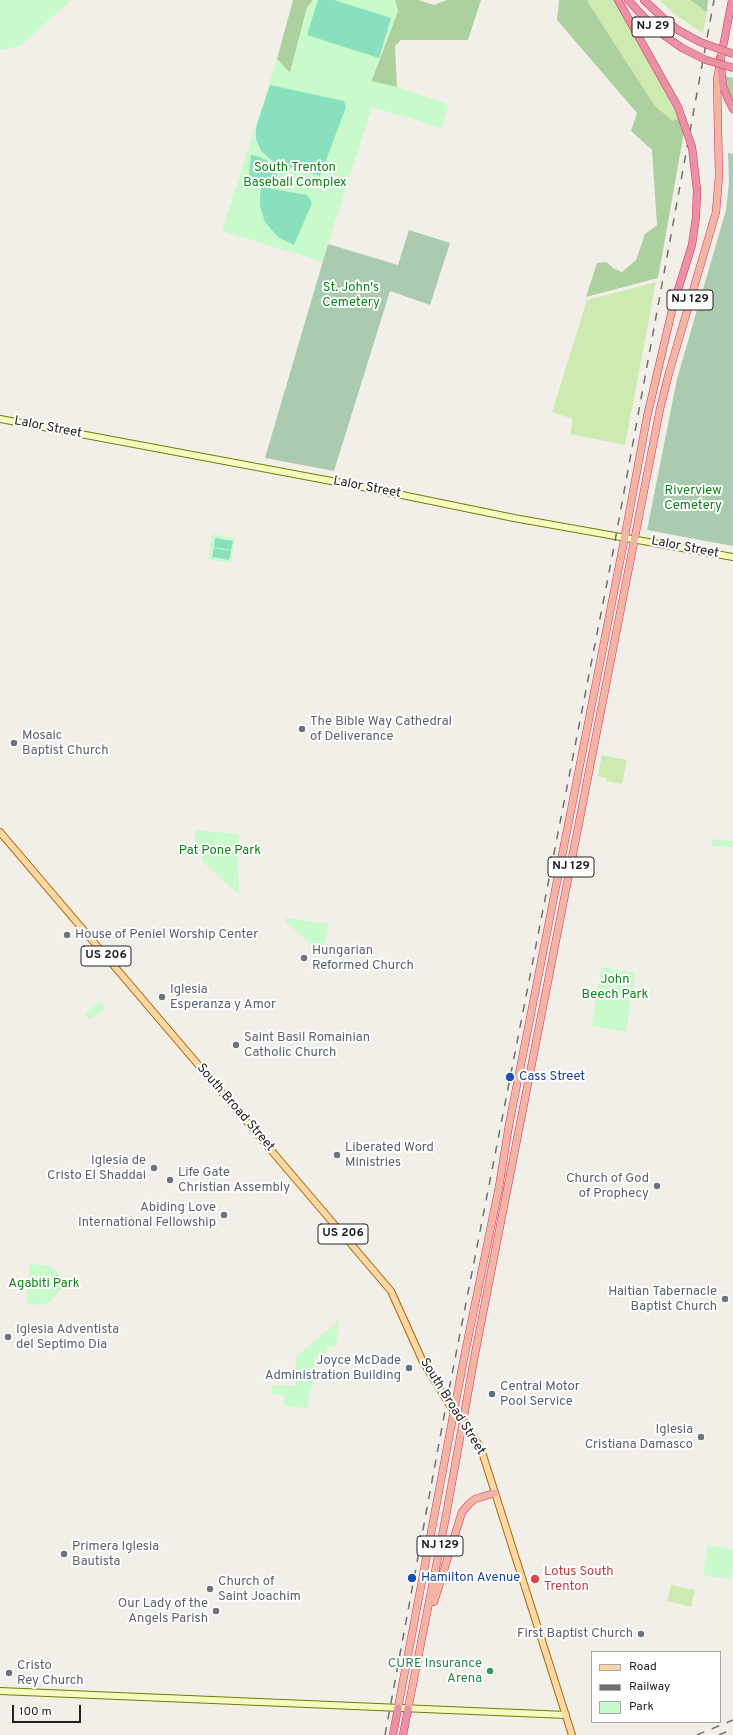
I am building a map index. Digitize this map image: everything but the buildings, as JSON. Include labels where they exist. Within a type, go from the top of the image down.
[{"type":"highway","name":"NJ 129","points":[[393,1735],[464,1358],[499,1188],[509,1125],[654,384],[674,306],[692,245],[696,217],[697,190],[692,147],[678,107],[618,0]]},
{"type":"highway","name":"NJ 29","points":[[628,0],[654,28],[682,48],[706,60],[733,68]]},
{"type":"highway","name":"NJ 29","points":[[644,0],[678,30],[700,42],[733,54]]},
{"type":"highway","name":"NJ 129","points":[[403,1735],[425,1627],[475,1354],[668,373],[716,212],[719,176],[717,80],[732,0]]},
{"type":"highway","points":[[720,58],[724,86],[733,109]]},
{"type":"highway","points":[[425,1627],[462,1512],[475,1499],[495,1493]]},
{"type":"main road","name":"Lalor Street","points":[[0,419],[358,486],[514,518],[733,557]]},
{"type":"main road","name":"South Broad Street","points":[[0,832],[391,1291],[423,1362],[449,1404],[478,1444],[483,1456],[572,1735]]},
{"type":"main road","points":[[0,1691],[408,1709],[566,1714]]},
{"type":"green space","points":[[0,0],[71,0],[20,46],[0,50]]},
{"type":"green space","points":[[293,0],[313,0],[307,8],[290,73],[277,59]]},
{"type":"green space","name":"South Trenton Baseball Complex","points":[[313,0],[395,0],[398,11],[371,81],[397,87],[449,104],[441,128],[372,107],[322,262],[222,231],[277,59],[290,73],[307,8]]},
{"type":"green space","points":[[318,0],[334,0],[391,18],[379,58],[307,35]]},
{"type":"green space","points":[[395,0],[418,0],[434,5],[447,0],[481,0],[468,40],[401,40],[395,46],[397,87],[371,82],[398,11]]},
{"type":"green space","points":[[559,0],[588,0],[589,4],[655,106],[673,121],[679,118],[684,132],[658,278],[586,297],[597,263],[606,262],[613,268],[622,272],[636,260],[645,234],[657,225],[652,150],[631,131],[637,113],[557,20]]},
{"type":"green space","points":[[588,0],[617,0],[637,24],[633,34],[679,118],[673,122],[655,106],[589,4]]},
{"type":"green space","points":[[660,0],[690,0],[707,12],[703,33],[674,14]]},
{"type":"green space","points":[[690,0],[708,0],[707,12]]},
{"type":"green space","points":[[725,76],[733,78],[733,102],[731,100]]},
{"type":"green space","points":[[270,85],[344,101],[346,107],[320,176],[275,163],[261,151],[256,139],[256,128]]},
{"type":"green space","name":"Riverview Cemetery","points":[[728,153],[733,154],[733,546],[647,530],[677,379],[726,210],[729,182]]},
{"type":"green space","points":[[251,155],[260,157],[271,163],[277,175],[277,187],[251,185],[248,182]]},
{"type":"green space","points":[[262,187],[307,195],[312,203],[294,245],[278,237],[265,222],[260,206]]},
{"type":"green space","name":"St. John's Cemetery","points":[[409,230],[450,243],[430,305],[390,291],[334,471],[265,458],[328,244],[398,265]]},
{"type":"green space","points":[[656,282],[625,445],[570,434],[573,419],[552,412],[587,300]]},
{"type":"green space","points":[[212,534],[235,538],[231,563],[208,559]]},
{"type":"green space","points":[[215,538],[233,541],[231,550],[214,547]]},
{"type":"green space","points":[[214,548],[231,551],[229,560],[212,557]]},
{"type":"green space","points":[[602,755],[627,760],[622,784],[606,781],[607,778],[598,776]]},
{"type":"green space","name":"Pat Pone Park","points":[[195,830],[239,834],[239,895],[203,862],[201,852],[195,847]]},
{"type":"green space","points":[[712,839],[733,841],[733,847],[711,846]]},
{"type":"green space","points":[[286,918],[329,924],[325,943],[318,951],[285,921]]},
{"type":"green space","name":"John Beech Park","points":[[601,967],[635,973],[626,1032],[592,1026]]},
{"type":"green space","points":[[100,1001],[106,1008],[90,1020],[85,1014]]},
{"type":"green space","name":"Agabiti Park","points":[[30,1264],[51,1266],[66,1284],[50,1301],[43,1305],[26,1304]]},
{"type":"green space","points":[[339,1320],[336,1347],[328,1346],[326,1355],[317,1354],[313,1386],[310,1387],[308,1408],[284,1406],[284,1395],[272,1395],[272,1385],[296,1386],[296,1357]]},
{"type":"green space","points":[[708,1545],[733,1549],[733,1569],[731,1579],[703,1575]]},
{"type":"green space","points":[[671,1585],[695,1590],[691,1607],[667,1601]]},
{"type":"railway","points":[[385,1735],[447,1400],[613,552],[714,0]]},
{"type":"railway","points":[[697,1735],[733,1720]]},
{"type":"railway","points":[[719,1735],[733,1729]]},
{"type":"place","name":"The Bible Way Cathedral of Deliverance","points":[[302,729]]},
{"type":"place","name":"Mosaic Baptist Church","points":[[14,743]]},
{"type":"place","name":"House of Peniel Worship Center","points":[[67,935]]},
{"type":"place","name":"Hungarian Reformed Church","points":[[304,958]]},
{"type":"place","name":"Iglesia Esperanza y Amor","points":[[162,997]]},
{"type":"place","name":"Saint Basil Romainian Catholic Church","points":[[236,1045]]},
{"type":"place","name":"Cass Street","points":[[510,1077]]},
{"type":"place","name":"Liberated Word Ministries","points":[[337,1155]]},
{"type":"place","name":"Iglesia de Cristo El Shaddai","points":[[154,1168]]},
{"type":"place","name":"Life Gate Christian Assembly","points":[[170,1180]]},
{"type":"place","name":"Church of God of Prophecy","points":[[657,1186]]},
{"type":"place","name":"Abiding Love International Fellowship","points":[[224,1215]]},
{"type":"place","name":"Haitian Tabernacle Baptist Church","points":[[725,1299]]},
{"type":"place","name":"Iglesia Adventista del Septimo Dia","points":[[8,1337]]},
{"type":"place","name":"Joyce McDade Administration Building","points":[[409,1368]]},
{"type":"place","name":"Central Motor Pool Service","points":[[492,1394]]},
{"type":"place","name":"Iglesia Cristiana Damasco","points":[[701,1437]]},
{"type":"place","name":"Primera Iglesia Bautista","points":[[64,1554]]},
{"type":"place","name":"Hamilton Avenue","points":[[412,1578]]},
{"type":"place","name":"Lotus South Trenton","points":[[535,1579]]},
{"type":"place","name":"Church of Saint Joachim","points":[[210,1589]]},
{"type":"place","name":"Our Lady of the Angels Parish","points":[[216,1611]]},
{"type":"place","name":"First Baptist Church","points":[[641,1634]]},
{"type":"place","name":"CURE Insurance Arena","points":[[490,1671]]},
{"type":"place","name":"Cristo Rey Church","points":[[9,1673]]}]
